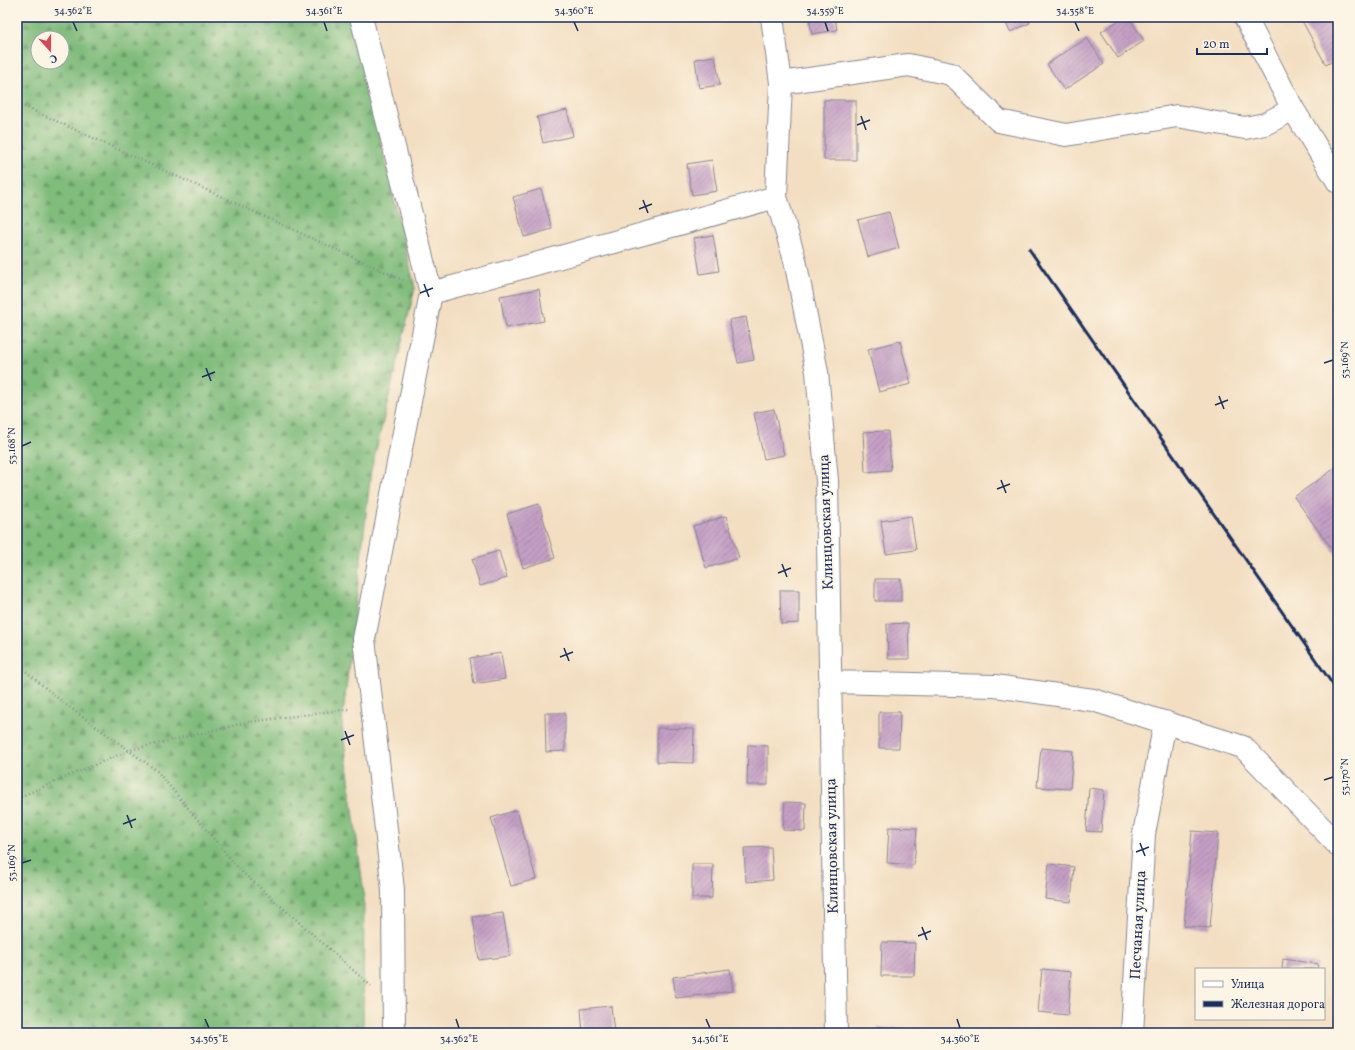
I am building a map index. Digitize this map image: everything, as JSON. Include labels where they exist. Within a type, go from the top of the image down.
[{"type":"street","points":[[361,17],[431,293],[364,639],[393,890],[394,1033]]},
{"type":"street","name":"Клинцовская улица","points":[[772,17],[781,83],[776,197],[795,260],[817,372],[827,481],[836,1033]]},
{"type":"street","points":[[1245,17],[1293,109],[1338,182]]},
{"type":"street","points":[[781,83],[908,65],[952,74],[999,121],[1066,135],[1177,116],[1245,128],[1265,124],[1293,109]]},
{"type":"street","points":[[431,293],[776,197]]},
{"type":"street","points":[[830,682],[995,686],[1093,700],[1243,747],[1338,845]]},
{"type":"street","name":"Песчаная улица","points":[[1132,1033],[1144,834],[1165,722]]},
{"type":"path","points":[[17,103],[431,293]]},
{"type":"path","points":[[17,664],[65,704],[156,770],[240,870],[394,1006]]},
{"type":"path","points":[[17,798],[130,750],[249,722],[371,706]]},
{"type":"green space","points":[[17,17],[351,17],[415,288],[371,471],[342,724],[364,895],[363,1033],[17,1033]]},
{"type":"building","points":[[700,17],[725,17],[725,18],[701,22]]},
{"type":"building","points":[[809,17],[835,17],[837,30],[812,34]]},
{"type":"building","points":[[1003,17],[1027,17],[1030,23],[1010,32]]},
{"type":"building","points":[[1124,17],[1129,17],[1144,41],[1118,58],[1101,32]]},
{"type":"building","points":[[1300,17],[1338,17],[1338,58],[1326,65]]},
{"type":"building","points":[[1087,38],[1104,64],[1064,90],[1047,64]]},
{"type":"building","points":[[715,56],[720,85],[699,88],[695,59]]},
{"type":"building","points":[[824,100],[856,100],[856,160],[824,160]]},
{"type":"building","points":[[567,110],[573,136],[543,143],[537,117]]},
{"type":"building","points":[[712,160],[717,191],[692,195],[687,164]]},
{"type":"building","points":[[541,189],[552,229],[524,237],[513,197]]},
{"type":"building","points":[[889,212],[899,248],[868,257],[858,220]]},
{"type":"building","points":[[713,235],[719,271],[700,274],[694,238]]},
{"type":"building","points":[[539,289],[544,321],[506,328],[500,296]]},
{"type":"building","points":[[746,317],[754,360],[738,363],[729,320]]},
{"type":"building","points":[[900,341],[911,384],[879,392],[868,349]]},
{"type":"building","points":[[774,409],[784,455],[764,459],[754,413]]},
{"type":"building","points":[[888,431],[891,470],[865,472],[863,432]]},
{"type":"building","points":[[1338,466],[1338,557],[1294,497]]},
{"type":"building","points":[[539,504],[555,558],[523,568],[507,514]]},
{"type":"building","points":[[726,516],[739,558],[706,568],[693,526]]},
{"type":"building","points":[[911,516],[916,550],[886,554],[881,521]]},
{"type":"building","points":[[499,551],[507,578],[480,586],[472,559]]},
{"type":"building","points":[[875,579],[901,579],[901,601],[875,601]]},
{"type":"building","points":[[780,590],[799,590],[799,623],[781,624]]},
{"type":"building","points":[[908,623],[909,659],[888,659],[887,624]]},
{"type":"building","points":[[501,653],[505,679],[474,684],[470,658]]},
{"type":"building","points":[[879,712],[900,712],[899,748],[879,748]]},
{"type":"building","points":[[545,713],[565,713],[565,751],[546,752]]},
{"type":"building","points":[[657,728],[694,729],[693,763],[657,762]]},
{"type":"building","points":[[748,745],[768,746],[768,785],[747,785]]},
{"type":"building","points":[[1041,748],[1073,751],[1070,789],[1037,787]]},
{"type":"building","points":[[1089,788],[1104,790],[1101,832],[1086,831]]},
{"type":"building","points":[[785,802],[806,803],[805,831],[783,830]]},
{"type":"building","points":[[517,810],[536,879],[511,886],[491,818]]},
{"type":"building","points":[[889,827],[917,828],[914,865],[887,863]]},
{"type":"building","points":[[1192,831],[1218,833],[1210,928],[1184,926]]},
{"type":"building","points":[[771,847],[773,880],[746,882],[744,848]]},
{"type":"building","points":[[692,864],[713,864],[712,898],[692,898]]},
{"type":"building","points":[[1049,864],[1074,867],[1071,902],[1045,899]]},
{"type":"building","points":[[503,913],[510,956],[479,960],[473,917]]},
{"type":"building","points":[[882,942],[915,943],[914,976],[881,976]]},
{"type":"building","points":[[1283,959],[1318,964],[1317,968],[1282,968]]},
{"type":"building","points":[[730,969],[733,991],[676,998],[673,977]]},
{"type":"building","points":[[1042,969],[1071,972],[1068,1015],[1038,1012]]},
{"type":"building","points":[[611,1006],[614,1033],[583,1033],[581,1009]]},
{"type":"building","points":[[878,1027],[905,1029],[905,1033],[878,1033]]},
{"type":"railway","points":[[1029,249],[1338,692]]}]
